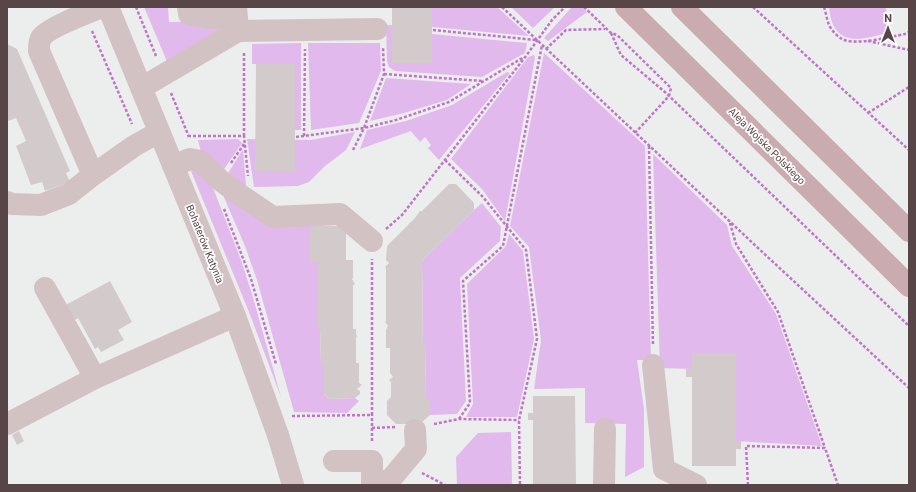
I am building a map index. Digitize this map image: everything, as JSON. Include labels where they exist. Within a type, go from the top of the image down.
[{"type":"main road","name":"Aleja Wojska Polskiego","points":[[626,7],[909,286]]},
{"type":"main road","points":[[682,7],[909,231]]},
{"type":"street","points":[[93,175],[39,51],[40,39],[47,32],[102,7]]},
{"type":"street","name":"Bohaterów Katynia","points":[[108,7],[235,316],[278,435],[293,485]]},
{"type":"street","points":[[188,7],[189,14],[210,18],[380,36]]},
{"type":"street","points":[[141,88],[239,22]]},
{"type":"street","points":[[7,202],[12,204],[41,205],[69,194],[140,142],[159,132]]},
{"type":"street","points":[[173,166],[190,159],[200,161],[220,180],[273,217],[340,214],[372,241]]},
{"type":"street","points":[[45,288],[95,378]]},
{"type":"street","points":[[7,424],[95,378],[235,316]]},
{"type":"street","points":[[653,366],[664,469],[696,485]]},
{"type":"street","points":[[334,461],[372,461],[364,484],[390,480],[416,449],[415,428]]},
{"type":"street","points":[[604,485],[605,429]]},
{"type":"path","points":[[136,7],[157,58]]},
{"type":"path","points":[[502,7],[909,388]]},
{"type":"path","points":[[372,461],[372,241],[402,215],[526,56],[552,20],[565,7]]},
{"type":"path","points":[[584,7],[606,29],[617,35],[671,88],[669,96],[635,133]]},
{"type":"path","points":[[753,7],[909,150]]},
{"type":"path","points":[[824,8],[829,25],[835,34],[850,42],[865,41],[909,32]]},
{"type":"path","points":[[239,22],[244,136],[248,179]]},
{"type":"path","points":[[546,49],[566,30],[606,29]]},
{"type":"path","points":[[433,30],[537,41]]},
{"type":"path","points":[[611,33],[621,55],[669,96],[909,326]]},
{"type":"path","points":[[353,150],[364,128],[384,74],[380,36]]},
{"type":"path","points":[[865,41],[909,50]]},
{"type":"path","points":[[304,136],[305,43]]},
{"type":"path","points":[[459,419],[470,403],[463,281],[502,246],[542,45]]},
{"type":"path","points":[[296,137],[364,128],[396,120],[449,102],[526,56]]},
{"type":"path","points":[[384,74],[483,81]]},
{"type":"path","points":[[868,113],[909,87]]},
{"type":"path","points":[[170,90],[191,141]]},
{"type":"path","points":[[188,136],[244,136]]},
{"type":"path","points":[[649,146],[653,366]]},
{"type":"path","points":[[445,160],[483,197],[526,250],[537,339],[519,420],[520,485]]},
{"type":"path","points":[[223,207],[251,279],[278,371]]},
{"type":"path","points":[[729,221],[736,244],[778,312],[838,485]]},
{"type":"path","points":[[290,416],[372,416]]},
{"type":"path","points":[[372,428],[415,428],[459,419],[519,420]]},
{"type":"path","points":[[748,485],[746,446],[825,448]]},
{"type":"path","points":[[404,463],[445,485]]},
{"type":"shaded area","points":[[144,7],[168,7],[169,22],[226,21],[228,32],[169,66]]},
{"type":"shaded area","points":[[432,7],[497,7],[529,36],[432,27]]},
{"type":"shaded area","points":[[511,7],[555,7],[533,28]]},
{"type":"shaded area","points":[[572,7],[582,7],[587,12],[548,41],[544,38]]},
{"type":"shaded area","points":[[829,7],[886,7],[887,33],[859,39],[846,37],[840,34],[835,28]]},
{"type":"shaded area","points":[[386,25],[392,25],[392,63],[432,63],[432,34],[527,43],[525,53],[482,77],[395,71],[389,67],[387,61]]},
{"type":"shaded area","points":[[301,43],[301,130],[295,130],[295,64],[252,64],[252,44]]},
{"type":"shaded area","points":[[308,43],[380,43],[381,71],[359,123],[311,130]]},
{"type":"shaded area","points":[[544,53],[645,146],[651,360],[637,360],[644,409],[644,467],[625,477],[626,424],[585,423],[585,388],[534,389],[541,340],[529,247],[510,226]]},
{"type":"shaded area","points":[[534,55],[535,58],[505,221],[482,189],[451,159],[528,57]]},
{"type":"shaded area","points":[[507,72],[510,73],[439,160],[428,148],[431,145],[425,137],[420,142],[411,131],[360,149],[367,130],[406,121],[452,105]]},
{"type":"shaded area","points":[[386,78],[471,84],[447,100],[404,113],[370,121]]},
{"type":"shaded area","points":[[355,132],[346,150],[325,166],[309,182],[298,186],[254,187],[247,139],[311,140]]},
{"type":"shaded area","points":[[238,139],[242,143],[222,172],[201,152],[198,140]]},
{"type":"shaded area","points":[[243,149],[246,186],[227,175]]},
{"type":"shaded area","points":[[653,154],[727,225],[732,246],[776,314],[822,446],[736,441],[736,353],[692,353],[692,369],[660,368]]},
{"type":"shaded area","points":[[194,167],[208,175],[241,260],[281,397],[249,312],[191,171]]},
{"type":"shaded area","points":[[223,195],[314,226],[318,262],[318,329],[320,329],[321,364],[324,364],[324,394],[329,399],[355,398],[359,401],[347,413],[294,412],[257,280],[245,246]]},
{"type":"shaded area","points":[[482,203],[501,227],[500,241],[460,278],[466,401],[457,414],[430,415],[430,402],[425,397],[426,346],[423,346],[422,261]]},
{"type":"shaded area","points":[[509,234],[523,251],[534,339],[517,417],[466,417],[473,404],[467,284],[506,246]]},
{"type":"shaded area","points":[[511,432],[511,485],[457,485],[456,457],[478,433]]},
{"type":"building","points":[[392,7],[432,7],[432,63],[392,63]]},
{"type":"building","points":[[7,44],[17,49],[70,171],[66,173],[70,182],[45,191],[42,182],[31,185],[16,146],[26,141],[16,118],[8,121],[7,118]]},
{"type":"building","points":[[256,64],[295,64],[295,171],[255,171]]},
{"type":"building","points":[[449,184],[456,184],[474,203],[474,210],[422,261],[423,346],[426,346],[425,397],[430,401],[430,415],[420,424],[396,424],[387,415],[387,401],[391,397],[391,382],[389,380],[393,377],[390,373],[390,348],[386,348],[386,330],[388,326],[385,322],[385,267],[389,263],[386,260],[387,246],[420,211],[422,211]]},
{"type":"building","points":[[314,226],[345,226],[348,233],[346,234],[346,260],[353,260],[352,279],[355,284],[353,285],[353,329],[356,329],[356,363],[359,363],[359,383],[362,385],[357,389],[360,391],[360,394],[355,398],[329,399],[324,394],[324,364],[321,364],[320,329],[318,329],[318,262],[310,262],[310,230]]},
{"type":"building","points":[[110,281],[132,322],[118,330],[124,340],[101,352],[98,347],[95,349],[78,318],[70,323],[62,307]]},
{"type":"building","points":[[692,353],[736,353],[736,441],[741,441],[741,449],[736,449],[736,466],[692,466],[692,377],[686,377],[686,369],[692,369]]},
{"type":"building","points":[[533,396],[575,396],[576,485],[533,485],[533,420],[528,420],[528,413],[533,413]]},
{"type":"building","points":[[19,431],[24,441],[17,445],[12,435]]}]
